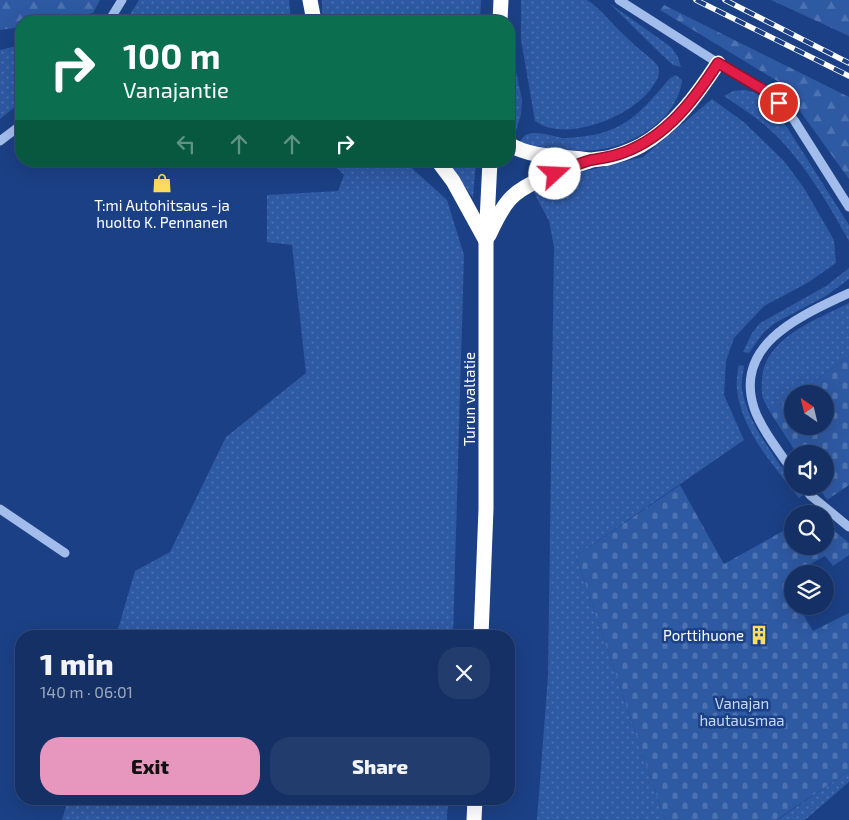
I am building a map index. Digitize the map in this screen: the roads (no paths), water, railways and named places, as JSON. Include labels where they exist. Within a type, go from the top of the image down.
[{"type":"highway","points":[[310,0],[313,15]]},
{"type":"highway","points":[[500,15],[501,0]]},
{"type":"highway","points":[[486,241],[501,211],[516,193],[537,180],[590,160],[624,153],[652,138],[687,107],[718,63]]},
{"type":"highway","points":[[515,148],[528,152],[590,160]]},
{"type":"highway","points":[[443,167],[453,180],[486,241]]},
{"type":"highway","name":"Turun valtatie","points":[[481,630],[486,510],[486,241],[490,167]]},
{"type":"highway","points":[[474,820],[475,805]]},
{"type":"street","points":[[113,15],[122,0]]},
{"type":"street","points":[[619,0],[762,89],[779,103],[794,120],[849,208]]},
{"type":"street","points":[[0,141],[15,130]]},
{"type":"street","points":[[784,458],[758,418],[754,407],[750,386],[753,365],[764,347],[778,332],[811,312],[849,293]]},
{"type":"street","points":[[812,495],[849,527]]},
{"type":"street","points":[[0,509],[65,553]]},
{"type":"railway","points":[[696,0],[849,76]]},
{"type":"railway","points":[[725,0],[849,63]]},
{"type":"place","name":"T:mi Autohitsaus -ja huolto K. Pennanen","points":[[162,183]]},
{"type":"place","name":"Porttihuone","points":[[759,635]]},
{"type":"park label","name":"Vanajan hautausmaa","points":[[742,712]]}]
